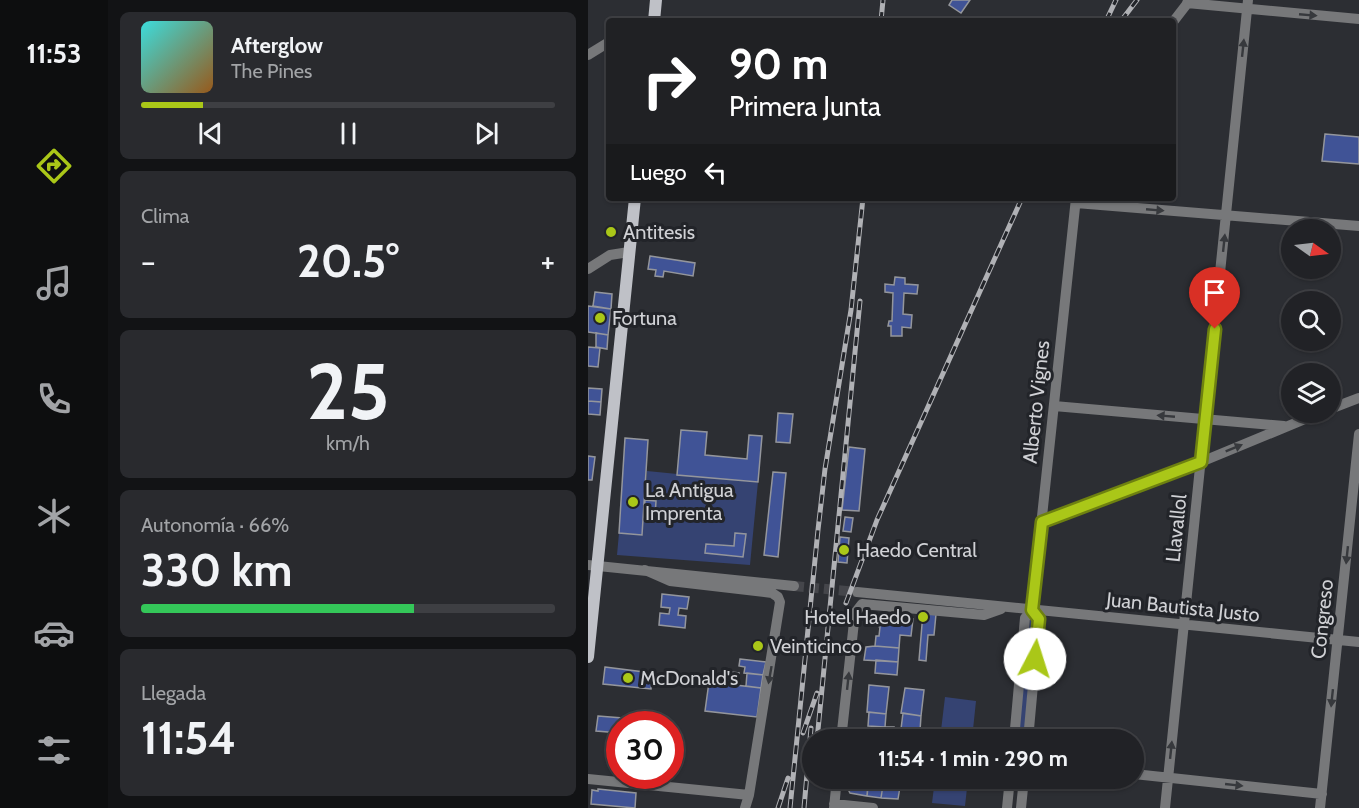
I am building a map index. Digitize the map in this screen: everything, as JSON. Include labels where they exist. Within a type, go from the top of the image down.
[{"type":"main road","points":[[654,18],[656,0]]},
{"type":"main road","points":[[588,657],[593,566],[635,201]]},
{"type":"street","points":[[1176,18],[1189,2],[1247,4],[1359,20]]},
{"type":"street","name":"Llavallol","points":[[1165,808],[1247,4]]},
{"type":"street","points":[[588,55],[606,44]]},
{"type":"street","name":"Alberto Vignes","points":[[1015,729],[1025,618],[1032,610],[1076,201]]},
{"type":"street","points":[[1085,201],[1227,216],[1359,226]]},
{"type":"street","points":[[588,269],[610,255],[629,252]]},
{"type":"street","points":[[1341,405],[1359,398]]},
{"type":"street","points":[[1054,406],[1287,427]]},
{"type":"street","points":[[1042,522],[1296,423]]},
{"type":"street","name":"Congreso","points":[[1320,808],[1359,434]]},
{"type":"street","points":[[593,566],[794,585]]},
{"type":"street","points":[[645,570],[670,581],[772,593],[778,597],[781,609],[745,808]]},
{"type":"street","name":"Juan Bautista Justo","points":[[857,592],[1359,642]]},
{"type":"street","name":"Juan Bautista Justo","points":[[842,729],[855,613],[862,604],[984,615],[1004,608]]},
{"type":"street","name":"Alberto Vignes","points":[[1029,729],[1039,619],[1032,610]]},
{"type":"street","points":[[1144,775],[1322,794]]},
{"type":"street","points":[[588,778],[749,795]]},
{"type":"street","points":[[836,789],[834,806],[873,808]]},
{"type":"street","points":[[1007,808],[1009,789]]},
{"type":"street","points":[[1021,808],[1023,789]]},
{"type":"shaded area","points":[[647,471],[758,482],[750,565],[617,555],[619,533],[642,535]]},
{"type":"shaded area","points":[[1030,619],[1034,620],[1025,729],[1018,729]]},
{"type":"shaded area","points":[[945,697],[976,701],[973,729],[941,729]]},
{"type":"shaded area","points":[[934,789],[967,789],[965,806],[932,803]]},
{"type":"building","points":[[952,0],[970,0],[961,13],[949,5]]},
{"type":"building","points":[[1325,134],[1359,137],[1359,164],[1322,161]]},
{"type":"building","points":[[650,256],[695,263],[693,276],[664,271],[663,277],[655,276],[656,270],[648,269]]},
{"type":"building","points":[[895,277],[905,278],[905,284],[918,285],[917,294],[904,293],[903,314],[912,315],[911,328],[902,327],[902,336],[891,336],[891,326],[888,326],[889,321],[892,321],[893,293],[885,292],[885,284],[894,285]]},
{"type":"building","points":[[595,292],[612,294],[611,309],[593,306]]},
{"type":"building","points":[[588,306],[611,309],[608,335],[588,332]]},
{"type":"building","points":[[596,333],[608,335],[607,349],[596,347]]},
{"type":"building","points":[[588,347],[600,348],[598,367],[588,366]]},
{"type":"building","points":[[588,388],[602,389],[601,402],[588,401]]},
{"type":"building","points":[[588,401],[601,402],[600,415],[588,414]]},
{"type":"building","points":[[778,413],[793,414],[790,443],[776,442]]},
{"type":"building","points":[[681,430],[707,432],[705,455],[747,459],[749,435],[762,436],[758,482],[677,475]]},
{"type":"building","name":"La Antigua Imprenta","points":[[625,438],[648,440],[642,535],[619,533]]},
{"type":"building","points":[[849,447],[865,449],[859,511],[842,510]]},
{"type":"building","points":[[588,456],[595,457],[592,480],[588,480]]},
{"type":"building","points":[[773,472],[786,473],[778,557],[764,555]]},
{"type":"building","points":[[645,500],[656,501],[655,517],[644,517]]},
{"type":"building","points":[[845,517],[853,518],[851,532],[843,531]]},
{"type":"building","points":[[735,533],[746,534],[743,557],[705,553],[706,544],[734,546]]},
{"type":"building","name":"Haedo Central","points":[[840,537],[849,538],[847,563],[838,562]]},
{"type":"building","points":[[662,594],[689,597],[687,609],[679,608],[678,615],[686,616],[685,628],[659,625],[660,613],[669,614],[670,608],[661,607]]},
{"type":"building","name":"Hotel Haedo","points":[[923,613],[936,614],[934,635],[928,635],[926,661],[919,660]]},
{"type":"building","points":[[878,614],[913,619],[911,636],[900,635],[899,648],[875,646],[880,627],[877,626]]},
{"type":"building","points":[[866,647],[899,648],[898,662],[864,660]]},
{"type":"building","points":[[740,659],[766,662],[763,675],[744,673],[745,667],[739,666]]},
{"type":"building","points":[[876,660],[898,662],[897,675],[875,673]]},
{"type":"building","name":"McDonald's","points":[[605,667],[652,673],[651,689],[603,684]]},
{"type":"building","points":[[722,671],[739,673],[737,685],[721,683]]},
{"type":"building","points":[[747,673],[763,675],[761,688],[746,686]]},
{"type":"building","points":[[709,682],[761,688],[757,717],[705,711]]},
{"type":"building","points":[[869,685],[889,687],[886,714],[867,712]]},
{"type":"building","points":[[905,688],[924,690],[921,716],[901,713]]},
{"type":"building","points":[[869,712],[886,714],[885,727],[868,726]]},
{"type":"building","points":[[903,713],[921,716],[920,729],[901,729]]},
{"type":"building","points":[[598,716],[606,717],[606,732],[596,731]]},
{"type":"building","points":[[598,789],[636,793],[635,808],[591,804],[592,790],[598,791]]},
{"type":"building","points":[[848,789],[868,789],[867,796],[850,793]]},
{"type":"building","points":[[868,789],[882,789],[881,798],[867,796]]},
{"type":"building","points":[[882,789],[900,789],[898,799],[881,798]]},
{"type":"tunnel","points":[[794,586],[857,592]]},
{"type":"railway","points":[[881,18],[883,0]]},
{"type":"railway","points":[[1107,18],[1116,0]]},
{"type":"railway","points":[[1123,18],[1137,0]]},
{"type":"railway","points":[[790,808],[825,469],[851,310],[863,201]]},
{"type":"railway","points":[[846,603],[877,520],[1021,201]]},
{"type":"railway","points":[[818,729],[860,301]]},
{"type":"railway","points":[[804,729],[817,693]]},
{"type":"railway","points":[[804,808],[811,728]]},
{"type":"railway","points":[[778,808],[788,778]]},
{"type":"place","name":"Antitesis","points":[[611,232]]},
{"type":"place","name":"Fortuna","points":[[600,318]]},
{"type":"place","name":"La Antigua Imprenta","points":[[633,502]]},
{"type":"place","name":"Haedo Central","points":[[844,550]]},
{"type":"place","name":"Hotel Haedo","points":[[923,617]]},
{"type":"place","name":"Veinticinco","points":[[758,646]]},
{"type":"place","name":"McDonald's","points":[[628,678]]},
{"type":"route","points":[[1035,659],[1039,619],[1032,610],[1042,522],[1201,462],[1215,329]]}]
